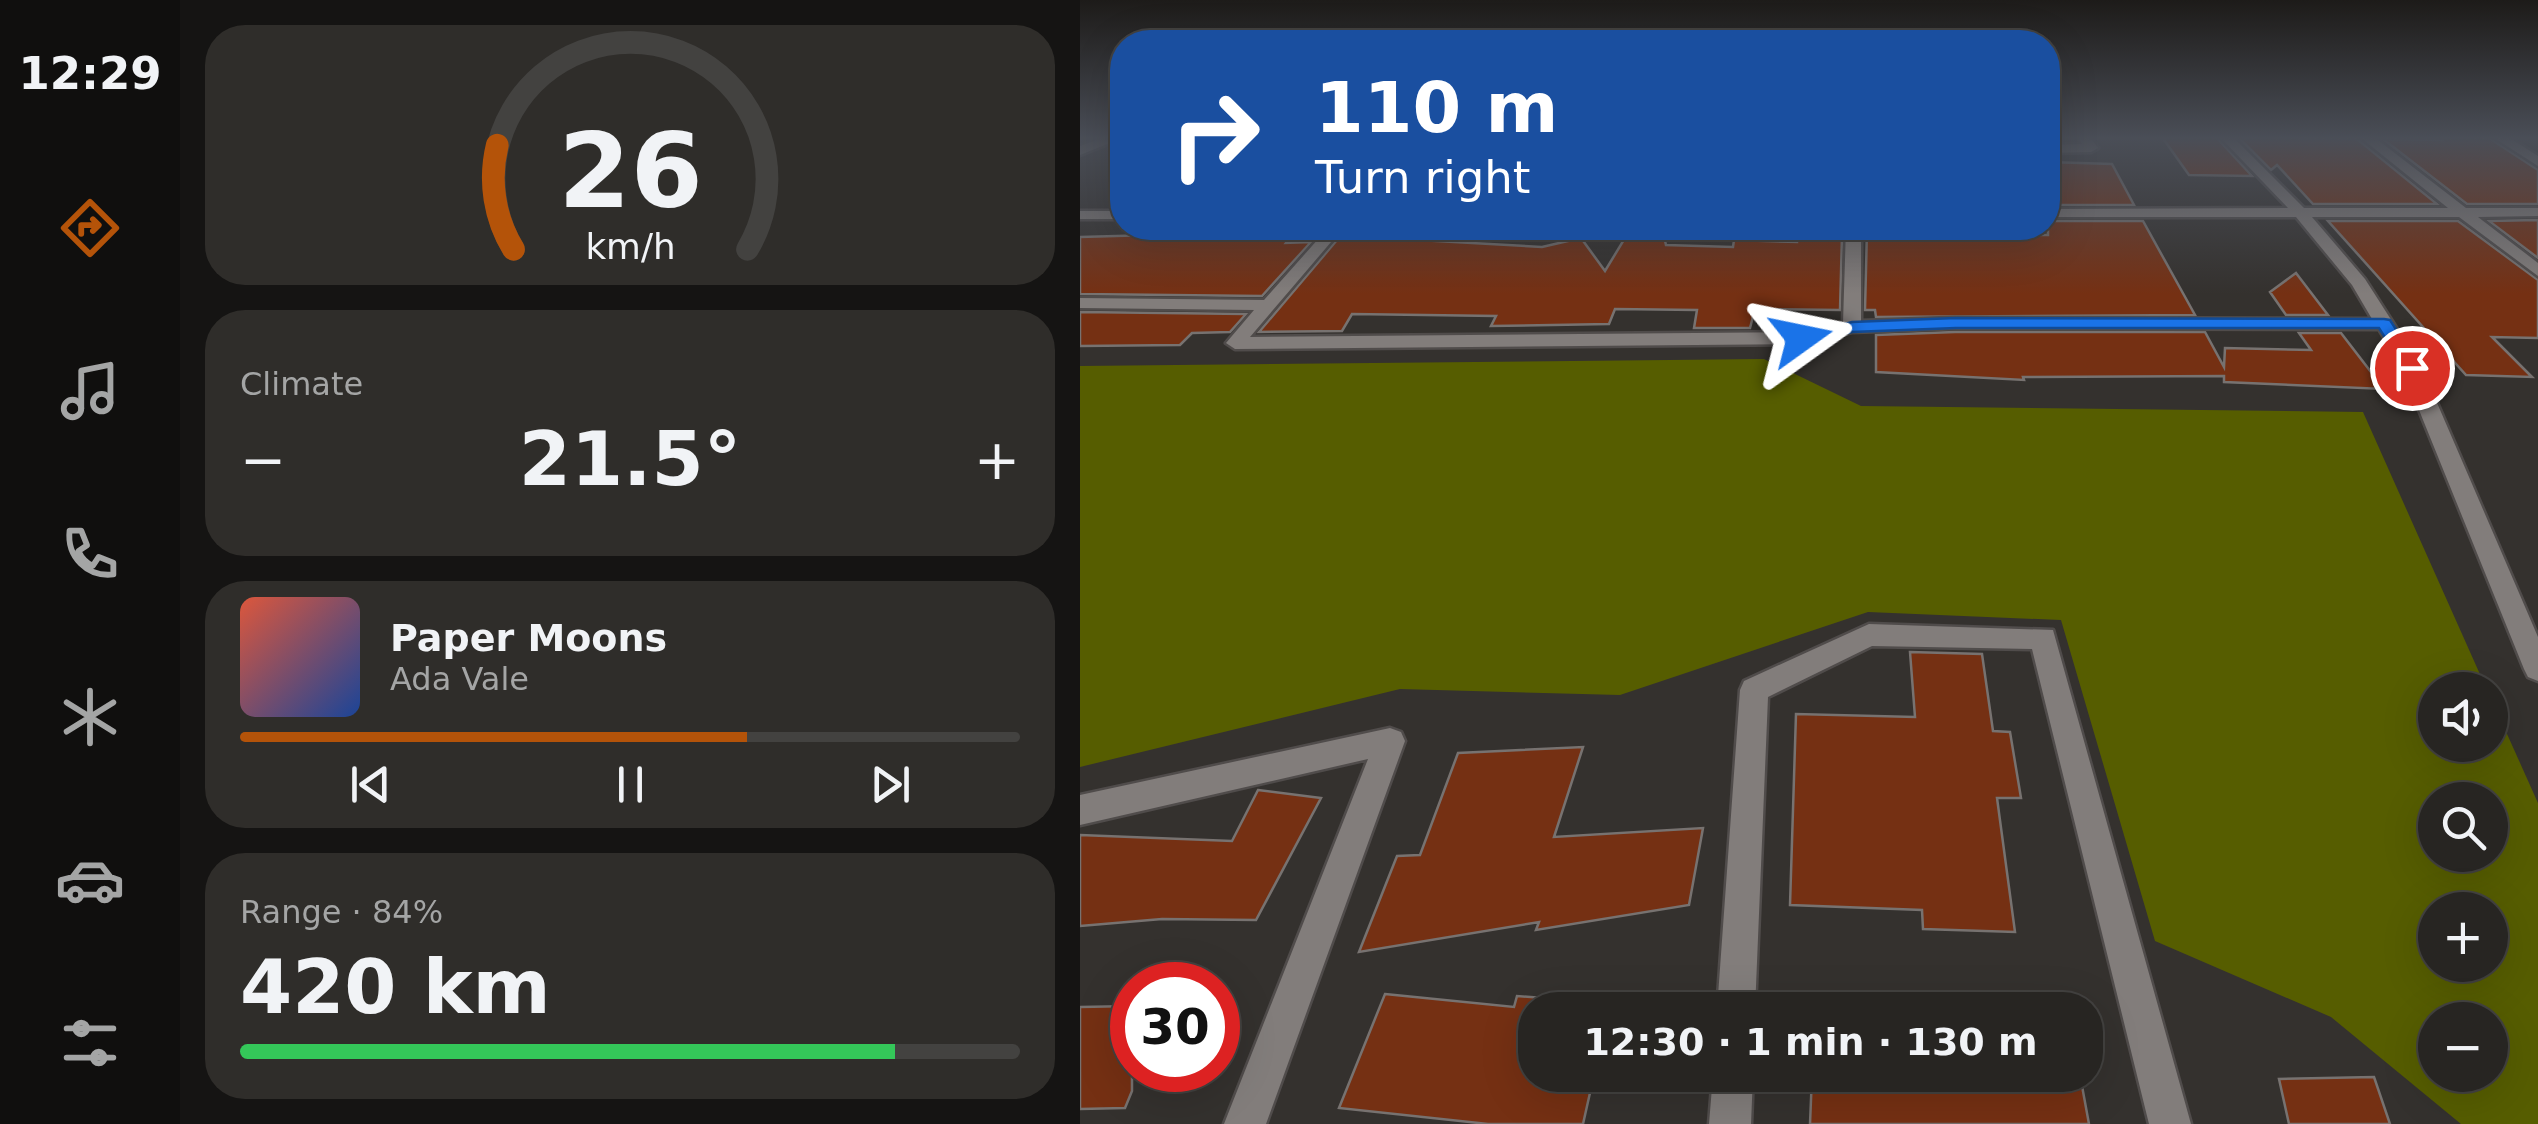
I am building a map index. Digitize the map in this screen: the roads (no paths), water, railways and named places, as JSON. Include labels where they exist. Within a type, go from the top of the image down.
[{"type":"street","points":[[2276,189],[2359,283],[2412,368],[2538,670]]},
{"type":"street","points":[[2432,189],[2538,271]]},
{"type":"street","points":[[2060,213],[2538,212]]},
{"type":"street","points":[[1080,215],[1110,215]]},
{"type":"street","points":[[1326,240],[1236,343],[1801,338],[1852,327],[1956,323],[2384,324]]},
{"type":"street","points":[[1852,327],[1854,240]]},
{"type":"street","points":[[1080,303],[1269,305]]},
{"type":"street","points":[[1737,992],[1754,690],[1869,635],[2043,638],[2170,1124]]},
{"type":"street","points":[[1080,810],[1390,741],[1245,1124]]},
{"type":"street","points":[[1730,1124],[1732,1092]]}]
